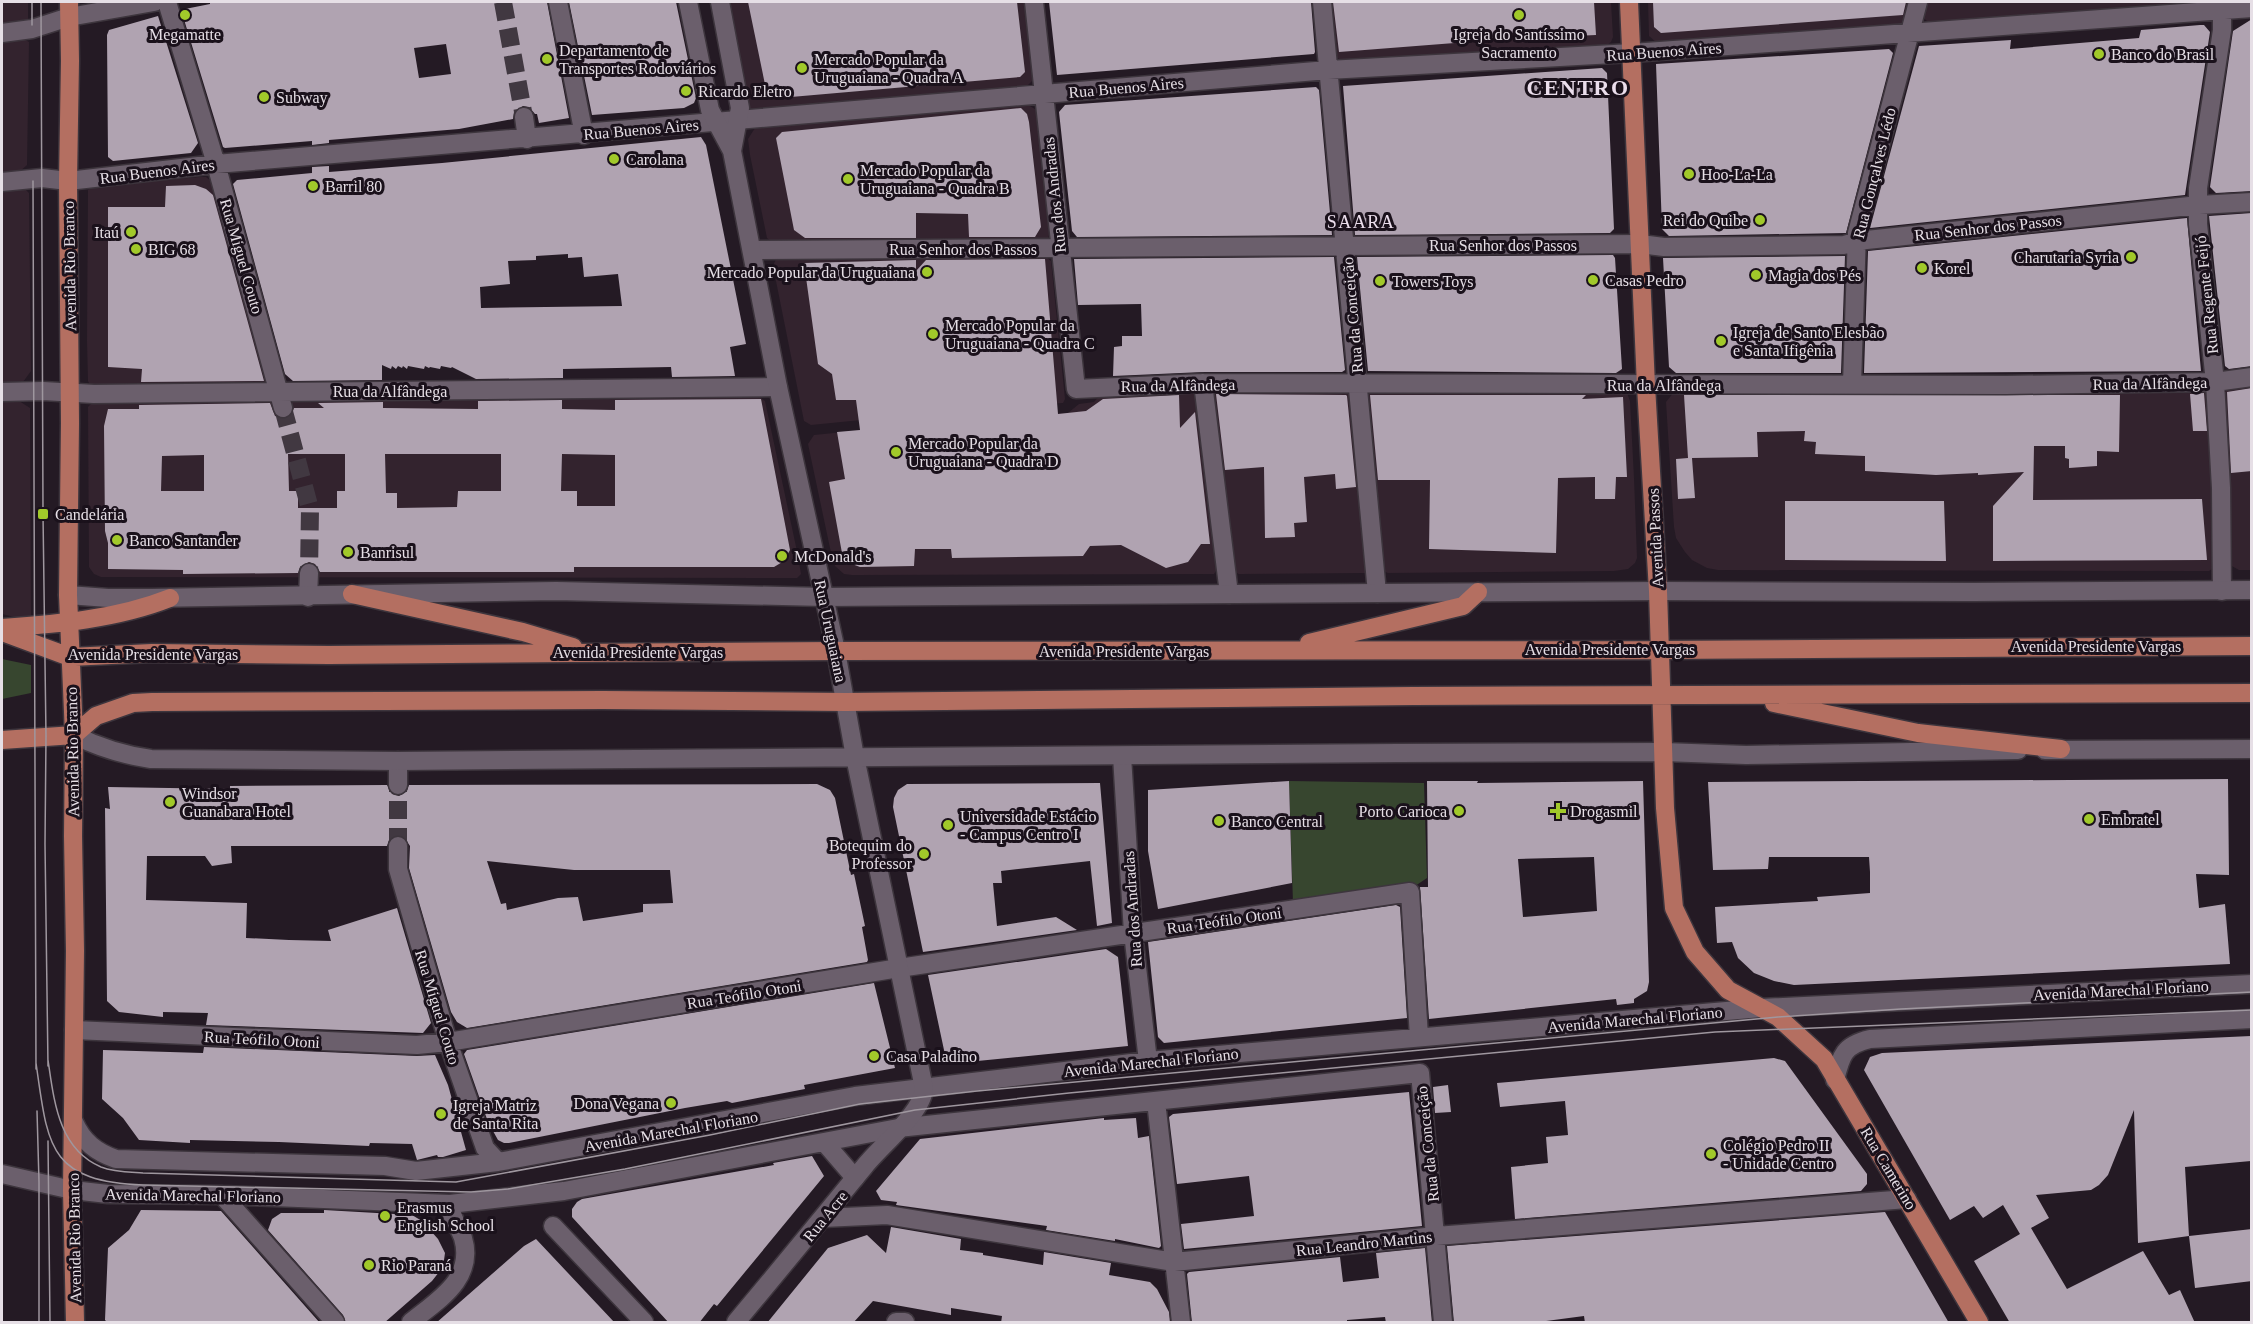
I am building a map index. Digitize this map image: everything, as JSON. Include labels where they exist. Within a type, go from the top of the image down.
[{"type":"main road","name":"Avenida Passos","points":[[1629,2],[1646,386],[1658,591],[1665,808],[1674,908],[1695,952],[1728,990],[1786,1023]]},
{"type":"main road","name":"Avenida Rio Branco","points":[[69,9],[68,622],[74,735],[72,1190],[75,1323]]},
{"type":"main road","points":[[1278,651],[1463,606],[1478,592]]},
{"type":"main road","points":[[352,594],[523,632],[590,652]]},
{"type":"main road","points":[[2,630],[68,622],[151,606],[170,598]]},
{"type":"main road","name":"Avenida Presidente Vargas","points":[[2,630],[70,657],[152,654],[2252,646]]},
{"type":"main road","points":[[2,740],[74,735],[96,716],[133,703],[152,702],[602,700],[846,702],[2252,693]]},
{"type":"main road","points":[[1743,696],[1843,719],[1918,733],[2061,749]]},
{"type":"main road","name":"Rua Camerino","points":[[1786,1023],[1824,1059],[1979,1323]]},
{"type":"street","points":[[2,33],[32,29],[69,9],[154,2]]},
{"type":"street","name":"Rua Miguel Couto","points":[[167,2],[216,164],[281,400]]},
{"type":"street","points":[[558,2],[584,135]]},
{"type":"street","name":"Rua Uruguaiana","points":[[688,2],[710,110],[732,151],[778,387],[836,651],[855,757],[924,1088]]},
{"type":"street","name":"Rua Uruguaiana","points":[[720,2],[740,108],[732,151]]},
{"type":"street","name":"Rua dos Andradas","points":[[1034,2],[1076,389]]},
{"type":"street","name":"Rua da Conceição","points":[[1322,2],[1377,593]]},
{"type":"street","name":"Rua Gonçalves Lédo","points":[[1852,384],[1857,233],[1918,2]]},
{"type":"street","name":"Rua Buenos Aires","points":[[2,182],[42,178],[68,181],[216,164],[527,140],[1328,70],[1632,53],[2221,6],[2252,8]]},
{"type":"street","name":"Rua Regente Feijó","points":[[2221,6],[2222,30],[2198,188],[2198,224],[2215,382],[2221,488],[2222,591]]},
{"type":"street","points":[[524,117],[527,140]]},
{"type":"street","name":"Rua Senhor dos Passos","points":[[752,250],[1640,244],[1664,246],[1844,245],[1857,241],[2199,205],[2252,202]]},
{"type":"street","name":"Rua da Alfândega","points":[[1076,389],[1203,383],[2006,386],[2215,382],[2252,377]]},
{"type":"street","points":[[1203,383],[1229,594]]},
{"type":"street","name":"Rua da Alfândega","points":[[2,392],[281,400],[778,387]]},
{"type":"street","points":[[308,597],[309,573]]},
{"type":"street","points":[[68,595],[108,598],[308,597],[352,594],[556,591],[824,597],[1658,591],[2252,591]]},
{"type":"street","points":[[74,735],[98,747],[120,754],[151,759],[398,761],[1664,752],[1746,755],[2061,749],[2252,749]]},
{"type":"street","name":"Rua dos Andradas","points":[[1122,756],[1133,933],[1148,1061]]},
{"type":"street","points":[[398,761],[398,785]]},
{"type":"street","name":"Rua Miguel Couto","points":[[398,846],[398,869],[448,1042],[484,1148],[498,1162]]},
{"type":"street","name":"Rua Teófilo Otoni","points":[[74,1030],[405,1045],[448,1042],[899,968],[1410,892],[1419,1036]]},
{"type":"street","name":"Avenida Marechal Floriano","points":[[74,1122],[80,1136],[88,1144],[102,1154],[116,1159],[385,1166],[416,1172],[498,1162],[855,1096],[1148,1061],[1761,1008],[2252,984]]},
{"type":"street","points":[[1835,1080],[1840,1059],[1852,1043],[1870,1038],[2252,1020]]},
{"type":"street","name":"Rua da Conceição","points":[[1420,1073],[1443,1323]]},
{"type":"street","name":"Avenida Marechal Floriano","points":[[2,1174],[72,1190],[108,1194],[222,1195],[450,1204],[564,1191],[898,1128],[1420,1073]]},
{"type":"street","name":"Rua Acre","points":[[736,1323],[855,1178],[915,1110],[924,1097],[924,1088]]},
{"type":"street","points":[[1156,1101],[1181,1323]]},
{"type":"street","points":[[824,1142],[855,1178]]},
{"type":"street","points":[[222,1195],[335,1323]]},
{"type":"street","name":"Rua Leandro Martins","points":[[823,1218],[887,1215],[1174,1262],[1436,1236],[1907,1199]]},
{"type":"street","points":[[411,1323],[451,1289],[459,1279],[465,1264],[466,1250],[450,1211],[450,1204]]},
{"type":"street","points":[[553,1226],[644,1323]]},
{"type":"street","points":[[896,1323],[905,1323]]},
{"type":"shaded area","points":[[2,2],[28,2],[28,21],[2,28]]},
{"type":"shaded area","points":[[727,2],[1027,2],[1034,79],[1027,86],[1013,89],[750,110],[745,106]]},
{"type":"shaded area","points":[[1327,2],[1611,2],[1613,37],[1606,46],[1344,62],[1333,55]]},
{"type":"shaded area","points":[[1648,2],[1912,2],[1904,23],[1899,25],[1657,43],[1649,36]]},
{"type":"shaded area","points":[[1926,2],[2212,2],[1930,23],[1923,18]]},
{"type":"shaded area","points":[[22,38],[29,42],[27,165],[18,173],[2,175],[2,39]]},
{"type":"shaded area","points":[[1026,104],[1038,113],[1048,239],[775,244],[767,238],[748,139],[755,128]]},
{"type":"shaded area","points":[[206,177],[212,182],[270,383],[150,387],[90,385],[87,341],[88,190],[93,186]]},
{"type":"shaded area","points":[[24,188],[29,193],[31,371],[23,382],[2,384],[2,190]]},
{"type":"shaded area","name":"Mercado Popular da Uruguaiana - Quadra C","points":[[1045,256],[1051,261],[1065,399],[1063,403],[992,407],[811,425],[804,421],[773,266],[777,257]]},
{"type":"shaded area","points":[[2251,383],[2251,570],[2239,570],[2230,565],[2224,388]]},
{"type":"shaded area","points":[[2204,388],[2211,396],[2214,568],[2209,571],[1718,570],[1707,568],[1692,560],[1676,538],[1666,402],[1674,392]]},
{"type":"shaded area","points":[[1212,391],[1351,392],[1367,569],[1365,573],[1239,574],[1234,572]]},
{"type":"shaded area","points":[[1191,392],[1197,396],[1217,569],[1214,574],[852,575],[844,574],[835,566],[808,444],[814,435],[993,417],[1068,413],[1079,404],[1094,402],[1102,393]]},
{"type":"shaded area","points":[[1368,392],[1627,393],[1630,401],[1634,478],[1637,558],[1635,563],[1628,569],[1614,571],[1388,573],[1383,571],[1366,395]]},
{"type":"shaded area","points":[[757,395],[765,401],[798,556],[801,574],[797,578],[101,577],[94,574],[89,567],[88,407],[92,403]]},
{"type":"shaded area","points":[[2,399],[16,399],[30,408],[31,621],[2,614]]},
{"type":"green space","points":[[2,659],[31,665],[31,693],[2,699]]},
{"type":"green space","points":[[1289,781],[1424,783],[1427,878],[1412,888],[1293,903]]},
{"type":"building","points":[[210,2],[547,2],[569,118],[539,123],[537,114],[529,107],[523,106],[514,112],[513,119],[459,129],[329,140],[329,143],[312,145],[312,141],[225,148],[182,13],[185,9],[210,4]],"holes":[[[446,44],[451,74],[419,78],[414,48]]]},
{"type":"building","points":[[569,2],[676,2],[696,98],[694,103],[684,108],[592,115]]},
{"type":"building","points":[[748,2],[1017,2],[1025,72],[1020,77],[768,99]]},
{"type":"building","points":[[1049,2],[1311,2],[1315,52],[1314,54],[1057,75]]},
{"type":"building","points":[[1333,2],[1594,2],[1596,35],[1574,36],[1574,29],[1506,33],[1506,39],[1339,52]]},
{"type":"building","points":[[1653,2],[1906,2],[1903,15],[1661,33],[1654,27]]},
{"type":"building","points":[[158,16],[198,143],[191,153],[113,161],[108,157],[107,35],[109,30]]},
{"type":"building","points":[[2252,19],[2252,191],[2216,193],[2210,187],[2233,31]]},
{"type":"building","points":[[2204,25],[2210,32],[2185,195],[1870,228],[1919,46],[2011,40],[2010,49],[2139,38],[2141,30]]},
{"type":"building","points":[[1889,49],[1893,53],[1846,233],[1669,236],[1662,229],[1656,64]]},
{"type":"building","points":[[1602,68],[1607,73],[1614,229],[1610,233],[1355,235],[1343,86]]},
{"type":"building","points":[[1316,87],[1319,90],[1332,235],[1077,237],[1072,231],[1059,112],[1065,105]]},
{"type":"building","points":[[1021,108],[1027,114],[1029,122],[1041,227],[1035,237],[969,237],[968,214],[916,213],[916,238],[805,238],[794,230],[776,138],[782,132]]},
{"type":"building","points":[[701,137],[706,145],[746,344],[730,347],[735,376],[672,377],[671,367],[563,369],[563,378],[476,379],[452,367],[441,366],[440,369],[425,366],[424,369],[408,366],[407,369],[398,366],[396,369],[392,366],[391,369],[382,365],[382,380],[293,381],[285,374],[233,184],[237,180],[312,173],[312,167],[329,166],[329,172]],"holes":[[[568,254],[568,258],[582,257],[584,277],[618,274],[622,306],[481,308],[480,287],[510,284],[508,261],[536,260],[536,256]]]},
{"type":"building","points":[[195,185],[206,189],[213,195],[264,381],[141,382],[142,369],[108,367],[108,207],[165,207],[166,186]]},
{"type":"building","points":[[2252,213],[2252,366],[2229,369],[2225,366],[2209,216]]},
{"type":"building","points":[[2187,218],[2201,371],[1864,373],[1868,251]]},
{"type":"building","points":[[1613,255],[1622,369],[1616,373],[1368,371],[1357,257]]},
{"type":"building","points":[[1845,256],[1841,373],[1676,373],[1669,367],[1663,258]]},
{"type":"building","points":[[1334,257],[1345,370],[1342,372],[1203,372],[1113,376],[1114,347],[1122,346],[1122,336],[1142,336],[1141,304],[1078,305],[1074,259]]},
{"type":"building","points":[[1045,259],[1058,414],[1086,411],[1103,399],[1179,395],[1180,428],[1195,412],[1210,544],[1201,544],[1188,562],[1166,568],[1121,545],[1090,546],[1083,556],[952,558],[951,549],[915,549],[914,566],[860,567],[852,564],[842,553],[829,482],[845,479],[837,432],[860,430],[856,400],[836,400],[832,374],[818,364],[804,263],[916,260],[916,271],[926,260]]},
{"type":"building","points":[[2252,388],[2252,471],[2231,473],[2227,392]]},
{"type":"building","points":[[2204,393],[2207,431],[2193,431],[2190,394]]},
{"type":"building","points":[[1216,394],[1346,395],[1356,487],[1336,489],[1335,474],[1304,477],[1307,522],[1294,523],[1295,537],[1265,538],[1264,467],[1225,470]]},
{"type":"building","points":[[1370,395],[1586,395],[1582,399],[1623,397],[1627,477],[1616,477],[1615,499],[1595,499],[1595,477],[1558,478],[1556,553],[1429,549],[1430,480],[1378,480]]},
{"type":"building","points":[[1684,395],[2120,395],[2119,452],[2097,451],[2097,466],[2069,468],[2069,459],[2065,458],[2065,446],[2034,446],[2033,500],[2202,499],[2207,560],[1993,561],[1993,506],[2024,472],[1936,475],[1865,471],[1865,456],[1815,454],[1816,442],[1804,441],[1805,431],[1757,432],[1758,457],[1692,458],[1695,498],[1678,499],[1676,459],[1688,458]]},
{"type":"building","points":[[761,399],[790,550],[784,561],[774,567],[574,567],[574,572],[320,572],[315,564],[309,562],[300,567],[298,573],[183,574],[183,570],[108,569],[108,543],[105,531],[104,426],[108,409],[139,409],[139,405],[270,403],[275,416],[285,419],[291,415],[294,408],[324,408],[318,403],[383,402],[383,408],[478,409],[478,401],[562,400],[562,409],[615,410],[615,400]],"holes":[[[288,454],[345,454],[345,491],[337,491],[337,508],[298,508],[298,491],[289,491]],[[385,454],[501,454],[501,491],[458,491],[457,507],[397,508],[397,493],[386,493]],[[562,454],[615,455],[615,506],[577,506],[577,491],[561,491]],[[204,455],[204,491],[161,491],[162,456]]]},
{"type":"building","points":[[1785,501],[1944,501],[1946,561],[1785,560]]},
{"type":"building","points":[[2228,779],[2229,875],[2196,874],[2199,908],[2225,904],[2230,964],[1794,985],[1774,981],[1754,973],[1738,958],[1732,942],[1717,943],[1715,907],[1818,901],[1817,897],[1870,893],[1870,872],[1869,857],[1769,857],[1768,869],[1713,870],[1708,782]]},
{"type":"building","name":"Banco Central","points":[[1289,781],[1292,883],[1158,909],[1148,851],[1148,790]]},
{"type":"building","points":[[1427,781],[1478,781],[1477,783],[1643,781],[1649,982],[1647,991],[1634,999],[1634,1003],[1617,1005],[1616,999],[1429,1019],[1420,887],[1428,887]],"holes":[[[1594,857],[1597,911],[1523,917],[1518,859]]]},
{"type":"building","points":[[1100,783],[1112,923],[1097,926],[1090,861],[1001,871],[1002,883],[993,883],[997,926],[1056,917],[1077,930],[923,952],[893,807],[898,790],[907,784]]},
{"type":"building","points":[[817,784],[830,790],[835,798],[851,875],[854,874],[865,926],[862,927],[868,960],[867,962],[467,1028],[457,1022],[451,1012],[409,868],[410,846],[404,837],[397,835],[389,840],[387,846],[231,846],[232,863],[212,866],[205,856],[147,856],[146,900],[247,903],[246,938],[289,940],[331,941],[328,930],[397,908],[431,1023],[423,1033],[206,1025],[208,1013],[163,1012],[163,1017],[119,1012],[107,1001],[105,808],[110,809],[108,787],[230,789],[230,786],[387,785],[392,794],[399,796],[407,791],[409,785]],"holes":[[[487,861],[574,870],[670,870],[673,903],[643,904],[643,912],[583,921],[578,897],[558,898],[507,910],[506,903],[501,904]]]},
{"type":"building","points":[[1396,905],[1400,907],[1407,1018],[1164,1043],[1158,1037],[1148,942]]},
{"type":"building","points":[[1106,949],[1118,957],[1128,1046],[947,1064],[928,975]]},
{"type":"building","points":[[874,983],[895,1068],[804,1085],[805,1089],[732,1103],[727,1101],[685,1108],[509,1143],[498,1140],[488,1122],[464,1054],[467,1050]]},
{"type":"building","points":[[2251,1036],[2251,1161],[2185,1167],[2189,1236],[2138,1243],[2134,1110],[2108,1175],[2099,1185],[2091,1190],[2036,1195],[2049,1218],[2031,1228],[2067,1289],[2143,1251],[2169,1295],[2180,1290],[2195,1323],[2010,1323],[1974,1261],[2020,1234],[2003,1205],[1983,1218],[1974,1206],[1950,1220],[1864,1070],[1870,1057],[1882,1053]]},
{"type":"building","points":[[204,1047],[435,1055],[448,1085],[466,1150],[443,1157],[437,1155],[417,1160],[412,1144],[370,1143],[369,1146],[139,1140],[123,1118],[102,1099],[103,1050],[203,1053]]},
{"type":"building","name":"Colégio Pedro II - Unidade Centro","points":[[1774,1058],[1785,1061],[1867,1174],[1867,1184],[1861,1191],[1515,1219],[1511,1167],[1548,1163],[1546,1137],[1568,1135],[1565,1101],[1500,1107],[1497,1083]]},
{"type":"building","points":[[1448,1085],[1451,1112],[1435,1113],[1433,1087]]},
{"type":"building","points":[[1409,1092],[1422,1226],[1184,1249],[1181,1224],[1254,1216],[1249,1176],[1177,1184],[1169,1117],[1173,1114]]},
{"type":"building","points":[[1104,1118],[1104,1120],[1136,1118],[1138,1138],[1149,1136],[1161,1246],[1159,1248],[1115,1239],[1115,1241],[1046,1230],[1047,1226],[896,1205],[897,1202],[881,1200],[876,1191],[920,1139]]},
{"type":"building","points":[[812,1156],[824,1176],[717,1306],[714,1304],[699,1323],[669,1323],[572,1217],[572,1209],[582,1199],[774,1165],[773,1163]]},
{"type":"building","points":[[141,1210],[221,1211],[320,1323],[108,1323],[105,1320],[108,1248],[129,1230]]},
{"type":"building","name":"Rio Paraná","points":[[324,1210],[412,1215],[422,1221],[438,1239],[445,1253],[443,1267],[432,1281],[384,1323],[346,1323],[343,1315],[268,1230],[272,1219],[281,1213],[324,1213]]},
{"type":"building","points":[[1885,1212],[1949,1323],[1585,1323],[1584,1316],[1531,1323],[1454,1323],[1447,1246]]},
{"type":"building","points":[[891,1227],[961,1239],[960,1250],[1043,1265],[1044,1252],[1111,1263],[1109,1275],[1150,1282],[1157,1289],[1169,1312],[1170,1323],[1001,1323],[1002,1316],[951,1308],[951,1315],[873,1301],[853,1323],[767,1323],[828,1248],[867,1235],[886,1253]]},
{"type":"building","points":[[2252,1229],[2252,1281],[2195,1288],[2189,1236]]},
{"type":"building","points":[[536,1239],[615,1323],[436,1323],[524,1246]]},
{"type":"building","points":[[1425,1248],[1432,1323],[1386,1323],[1385,1317],[1347,1320],[1347,1323],[1192,1323],[1187,1274],[1189,1272],[1340,1257],[1343,1282],[1379,1278],[1376,1253]]},
{"type":"tunnel","points":[[503,2],[524,117]]},
{"type":"tunnel","points":[[283,408],[310,509],[309,573]]},
{"type":"tunnel","points":[[398,785],[398,846]]},
{"type":"tram line","points":[[32,2],[32,25]]},
{"type":"tram line","points":[[41,2],[48,1066]]},
{"type":"tram line","points":[[33,181],[36,1069]]},
{"type":"tram line","points":[[48,1060],[56,1107],[67,1136],[75,1148],[87,1159],[106,1169],[143,1173],[456,1182],[710,1135],[860,1104],[977,1091],[1778,1017],[2252,992]]},
{"type":"tram line","points":[[36,1063],[44,1116],[50,1137],[58,1153],[70,1166],[87,1176],[111,1182],[143,1185],[471,1192],[508,1189],[625,1169],[915,1110],[1069,1093],[1715,1032],[2252,1010]]},
{"type":"tram line","points":[[37,1111],[39,1322]]},
{"type":"tram line","points":[[48,1141],[50,1322]]},
{"type":"place","name":"Megamatte","points":[[185,15]]},
{"type":"place","name":"Igreja do Santíssimo Sacramento","points":[[1519,15]]},
{"type":"place","name":"Banco do Brasil","points":[[2099,54]]},
{"type":"place","name":"Departamento de Transportes Rodoviários","points":[[547,59]]},
{"type":"place","name":"Mercado Popular da Uruguaiana - Quadra A","points":[[802,68]]},
{"type":"place","name":"Ricardo Eletro","points":[[686,91]]},
{"type":"place","name":"Subway","points":[[264,97]]},
{"type":"place","name":"Carolana","points":[[614,159]]},
{"type":"place","name":"Hoo-La-La","points":[[1689,174]]},
{"type":"place","name":"Mercado Popular da Uruguaiana - Quadra B","points":[[848,179]]},
{"type":"place","name":"Barril 80","points":[[313,186]]},
{"type":"place","name":"Rei do Quibe","points":[[1760,220]]},
{"type":"place","name":"Itaú","points":[[131,232]]},
{"type":"place","name":"BIG 68","points":[[136,249]]},
{"type":"place","name":"Charutaria Syria","points":[[2131,257]]},
{"type":"place","name":"Korel","points":[[1922,268]]},
{"type":"place","name":"Mercado Popular da Uruguaiana","points":[[927,272]]},
{"type":"place","name":"Magia dos Pés","points":[[1756,275]]},
{"type":"place","name":"Casas Pedro","points":[[1593,280]]},
{"type":"place","name":"Towers Toys","points":[[1380,281]]},
{"type":"place","name":"Mercado Popular da Uruguaiana - Quadra C","points":[[933,334]]},
{"type":"place","name":"Igreja de Santo Elesbão e Santa Ifigênia","points":[[1721,341]]},
{"type":"place","name":"Mercado Popular da Uruguaiana - Quadra D","points":[[896,452]]},
{"type":"place","name":"Candelária","points":[[43,514]]},
{"type":"place","name":"Banco Santander","points":[[117,540]]},
{"type":"place","name":"Banrisul","points":[[348,552]]},
{"type":"place","name":"McDonald's","points":[[782,556]]},
{"type":"place","name":"Windsor Guanabara Hotel","points":[[170,802]]},
{"type":"place","name":"Porto Carioca","points":[[1459,811]]},
{"type":"place","name":"Drogasmil","points":[[1558,811]]},
{"type":"place","name":"Embratel","points":[[2089,819]]},
{"type":"place","name":"Banco Central","points":[[1219,821]]},
{"type":"place","name":"Universidade Estácio - Campus Centro I","points":[[948,825]]},
{"type":"place","name":"Botequim do Professor","points":[[924,854]]},
{"type":"place","name":"Casa Paladino","points":[[874,1056]]},
{"type":"place","name":"Dona Vegana","points":[[671,1103]]},
{"type":"place","name":"Igreja Matriz de Santa Rita","points":[[441,1114]]},
{"type":"place","name":"Colégio Pedro II - Unidade Centro","points":[[1711,1154]]},
{"type":"place","name":"Erasmus English School","points":[[385,1216]]},
{"type":"place","name":"Rio Paraná","points":[[369,1265]]},
{"type":"district","name":"CENTRO","points":[[1578,87]]},
{"type":"district","name":"SAARA","points":[[1361,222]]}]
